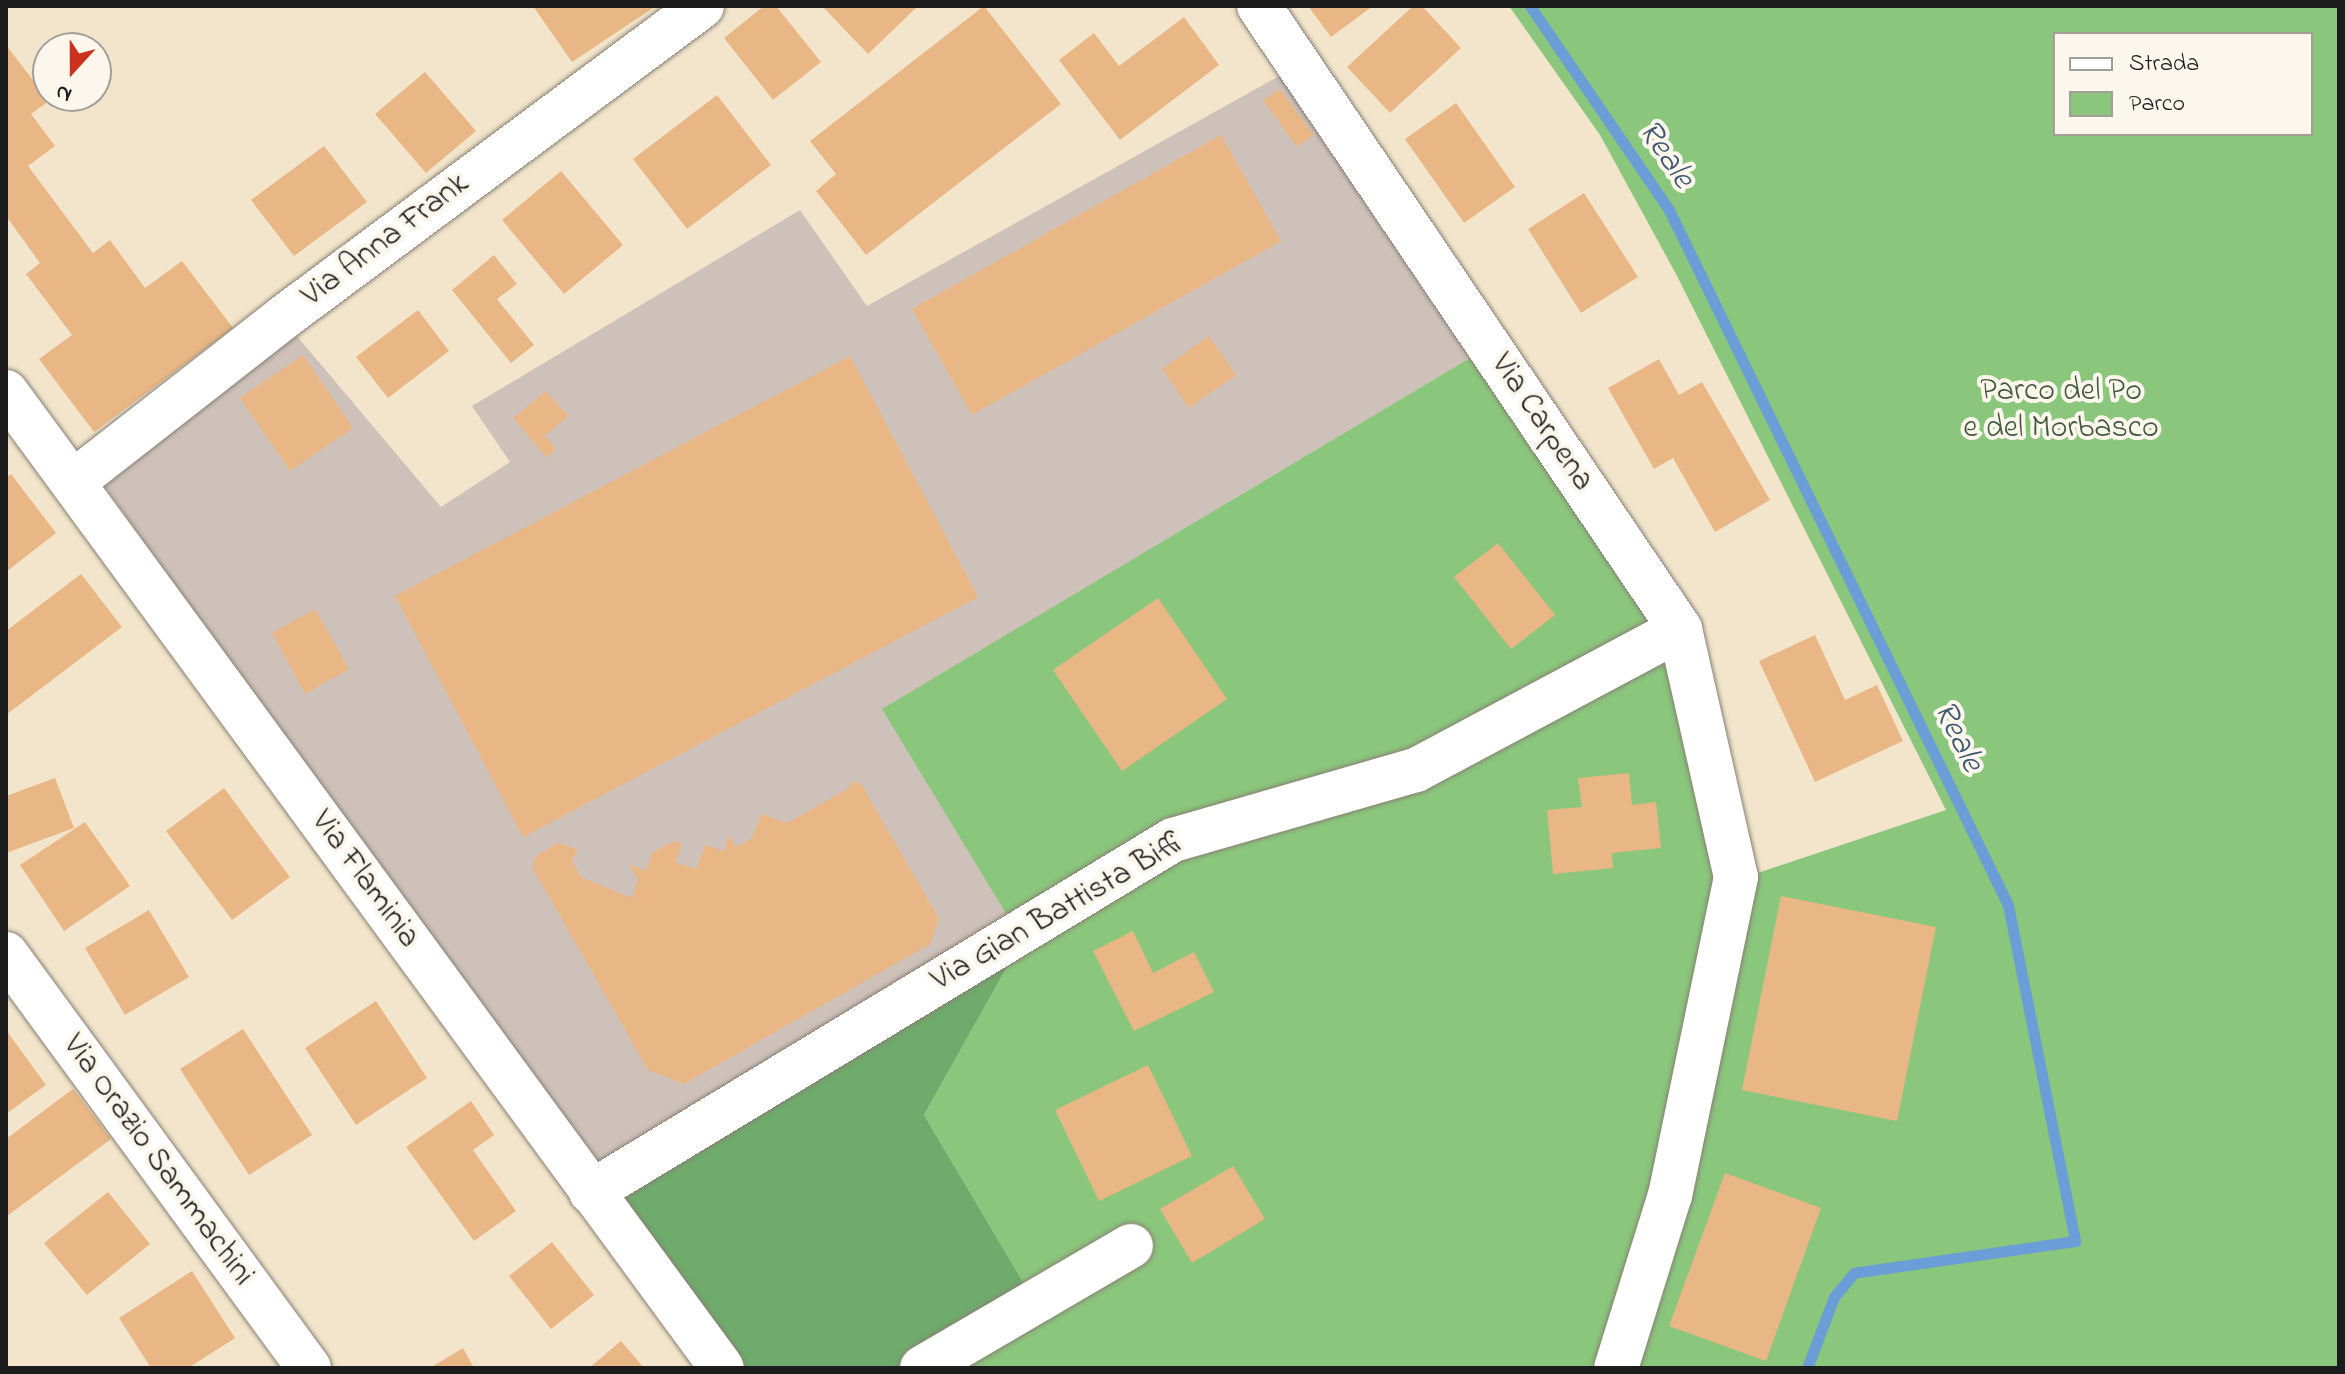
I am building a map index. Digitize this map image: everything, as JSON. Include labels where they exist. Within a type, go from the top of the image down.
[{"type":"street","name":"Via Anna Frank","points":[[73,482],[284,317],[702,6]]},
{"type":"street","name":"Via Carpena","points":[[1259,6],[1680,629],[1736,877],[1670,1195],[1616,1368]]},
{"type":"street","name":"Via Flaminia","points":[[6,392],[722,1368]]},
{"type":"street","name":"Via Gian Battista Biffi","points":[[591,1192],[1173,840],[1416,770],[1680,629]]},
{"type":"street","name":"Via Orazio Sammachini","points":[[6,954],[309,1368]]},
{"type":"street","points":[[922,1368],[1131,1246]]},
{"type":"shaded area","points":[[1297,66],[1490,346],[883,709],[1022,940],[591,1173],[86,460],[291,329],[441,507],[510,462],[472,406],[800,210],[867,306]]},
{"type":"green space","name":"Parco del Po e del Morbasco","points":[[1509,6],[2339,6],[2339,1368],[950,1368],[1045,1319],[924,1115],[1022,940],[882,709],[1490,346],[1685,629],[1734,881],[1946,810],[1676,274],[1600,135]]},
{"type":"green space","points":[[1022,940],[924,1115],[1045,1319],[950,1368],[723,1368],[591,1173]]},
{"type":"building","points":[[533,6],[656,6],[572,62]]},
{"type":"building","points":[[764,6],[776,6],[821,62],[773,100],[724,38]]},
{"type":"building","points":[[822,6],[918,6],[868,54]]},
{"type":"building","points":[[984,6],[1061,104],[866,255],[816,191],[836,174],[810,141]]},
{"type":"building","points":[[1308,6],[1373,6],[1331,37]]},
{"type":"building","points":[[1413,6],[1422,6],[1461,48],[1390,113],[1347,67]]},
{"type":"building","points":[[1184,17],[1219,65],[1120,140],[1059,60],[1094,33],[1119,66]]},
{"type":"building","points":[[6,45],[32,79],[34,112],[31,114],[55,146],[28,166],[93,253],[110,240],[145,288],[182,261],[233,328],[94,432],[39,359],[72,335],[26,274],[40,263],[6,216]]},
{"type":"building","points":[[425,72],[476,131],[426,173],[375,114]]},
{"type":"building","points":[[1280,89],[1313,135],[1297,147],[1263,100]]},
{"type":"building","points":[[717,95],[771,165],[687,229],[633,159]]},
{"type":"building","points":[[1456,103],[1515,187],[1464,223],[1405,139]]},
{"type":"building","points":[[1221,135],[1281,241],[972,415],[912,309]]},
{"type":"building","points":[[324,146],[367,202],[294,256],[251,200]]},
{"type":"building","points":[[561,171],[623,245],[564,294],[502,220]]},
{"type":"building","points":[[1584,193],[1638,277],[1581,313],[1528,229]]},
{"type":"building","points":[[494,255],[517,284],[497,299],[534,345],[511,363],[452,290]]},
{"type":"building","points":[[418,310],[449,351],[388,398],[356,357]]},
{"type":"building","points":[[1209,336],[1236,375],[1189,408],[1162,369]]},
{"type":"building","points":[[303,355],[353,428],[290,471],[240,398]]},
{"type":"building","points":[[850,356],[978,597],[523,837],[395,596]]},
{"type":"building","points":[[1659,359],[1679,395],[1702,382],[1770,500],[1715,532],[1673,458],[1654,469],[1608,388]]},
{"type":"building","points":[[546,391],[568,416],[545,436],[556,449],[547,458],[513,418]]},
{"type":"building","points":[[11,474],[56,533],[6,572],[6,478]]},
{"type":"building","points":[[1498,543],[1555,615],[1511,649],[1454,577]]},
{"type":"building","points":[[81,574],[122,627],[6,715],[6,631]]},
{"type":"building","points":[[1158,598],[1227,699],[1122,771],[1053,670]]},
{"type":"building","points":[[315,609],[349,669],[305,694],[272,633]]},
{"type":"building","points":[[1815,635],[1845,700],[1877,685],[1903,741],[1815,782],[1759,661]]},
{"type":"building","points":[[1629,773],[1632,805],[1656,802],[1661,848],[1612,853],[1613,868],[1553,874],[1547,810],[1582,807],[1578,778]]},
{"type":"building","points":[[55,778],[74,828],[6,853],[6,796]]},
{"type":"building","points":[[852,781],[861,784],[939,919],[930,944],[684,1084],[648,1070],[532,867],[536,856],[558,843],[577,849],[572,862],[581,877],[632,898],[638,880],[629,864],[646,871],[652,853],[674,841],[682,844],[675,862],[696,869],[705,845],[724,851],[729,835],[736,847],[752,838],[761,814],[787,823],[849,788]]},
{"type":"building","points":[[224,788],[290,877],[232,920],[166,831]]},
{"type":"building","points":[[85,822],[130,886],[64,931],[20,865]]},
{"type":"building","points":[[1781,896],[1936,927],[1897,1121],[1742,1090]]},
{"type":"building","points":[[149,910],[189,977],[125,1015],[85,948]]},
{"type":"building","points":[[1133,931],[1153,973],[1194,952],[1214,992],[1134,1031],[1093,951]]},
{"type":"building","points":[[376,1001],[427,1078],[356,1125],[305,1048]]},
{"type":"building","points":[[243,1029],[312,1135],[249,1175],[180,1069]]},
{"type":"building","points":[[6,1030],[46,1085],[6,1114]]},
{"type":"building","points":[[1148,1065],[1192,1156],[1099,1201],[1055,1110]]},
{"type":"building","points":[[73,1089],[111,1139],[7,1216],[6,1139]]},
{"type":"building","points":[[471,1101],[494,1135],[473,1150],[516,1211],[474,1241],[406,1147]]},
{"type":"building","points":[[1233,1166],[1265,1219],[1192,1263],[1160,1209]]},
{"type":"building","points":[[1725,1173],[1821,1208],[1766,1361],[1669,1326]]},
{"type":"building","points":[[108,1192],[150,1244],[87,1295],[44,1243]]},
{"type":"building","points":[[552,1242],[594,1295],[551,1329],[509,1276]]},
{"type":"building","points":[[192,1271],[235,1338],[188,1368],[151,1368],[119,1318]]},
{"type":"building","points":[[621,1341],[644,1368],[589,1368]]},
{"type":"building","points":[[463,1348],[474,1368],[430,1368]]},
{"type":"waterway","name":"Reale","points":[[1530,6],[1669,210],[2008,905],[2075,1241],[1854,1273],[1834,1297],[1807,1368]]}]
